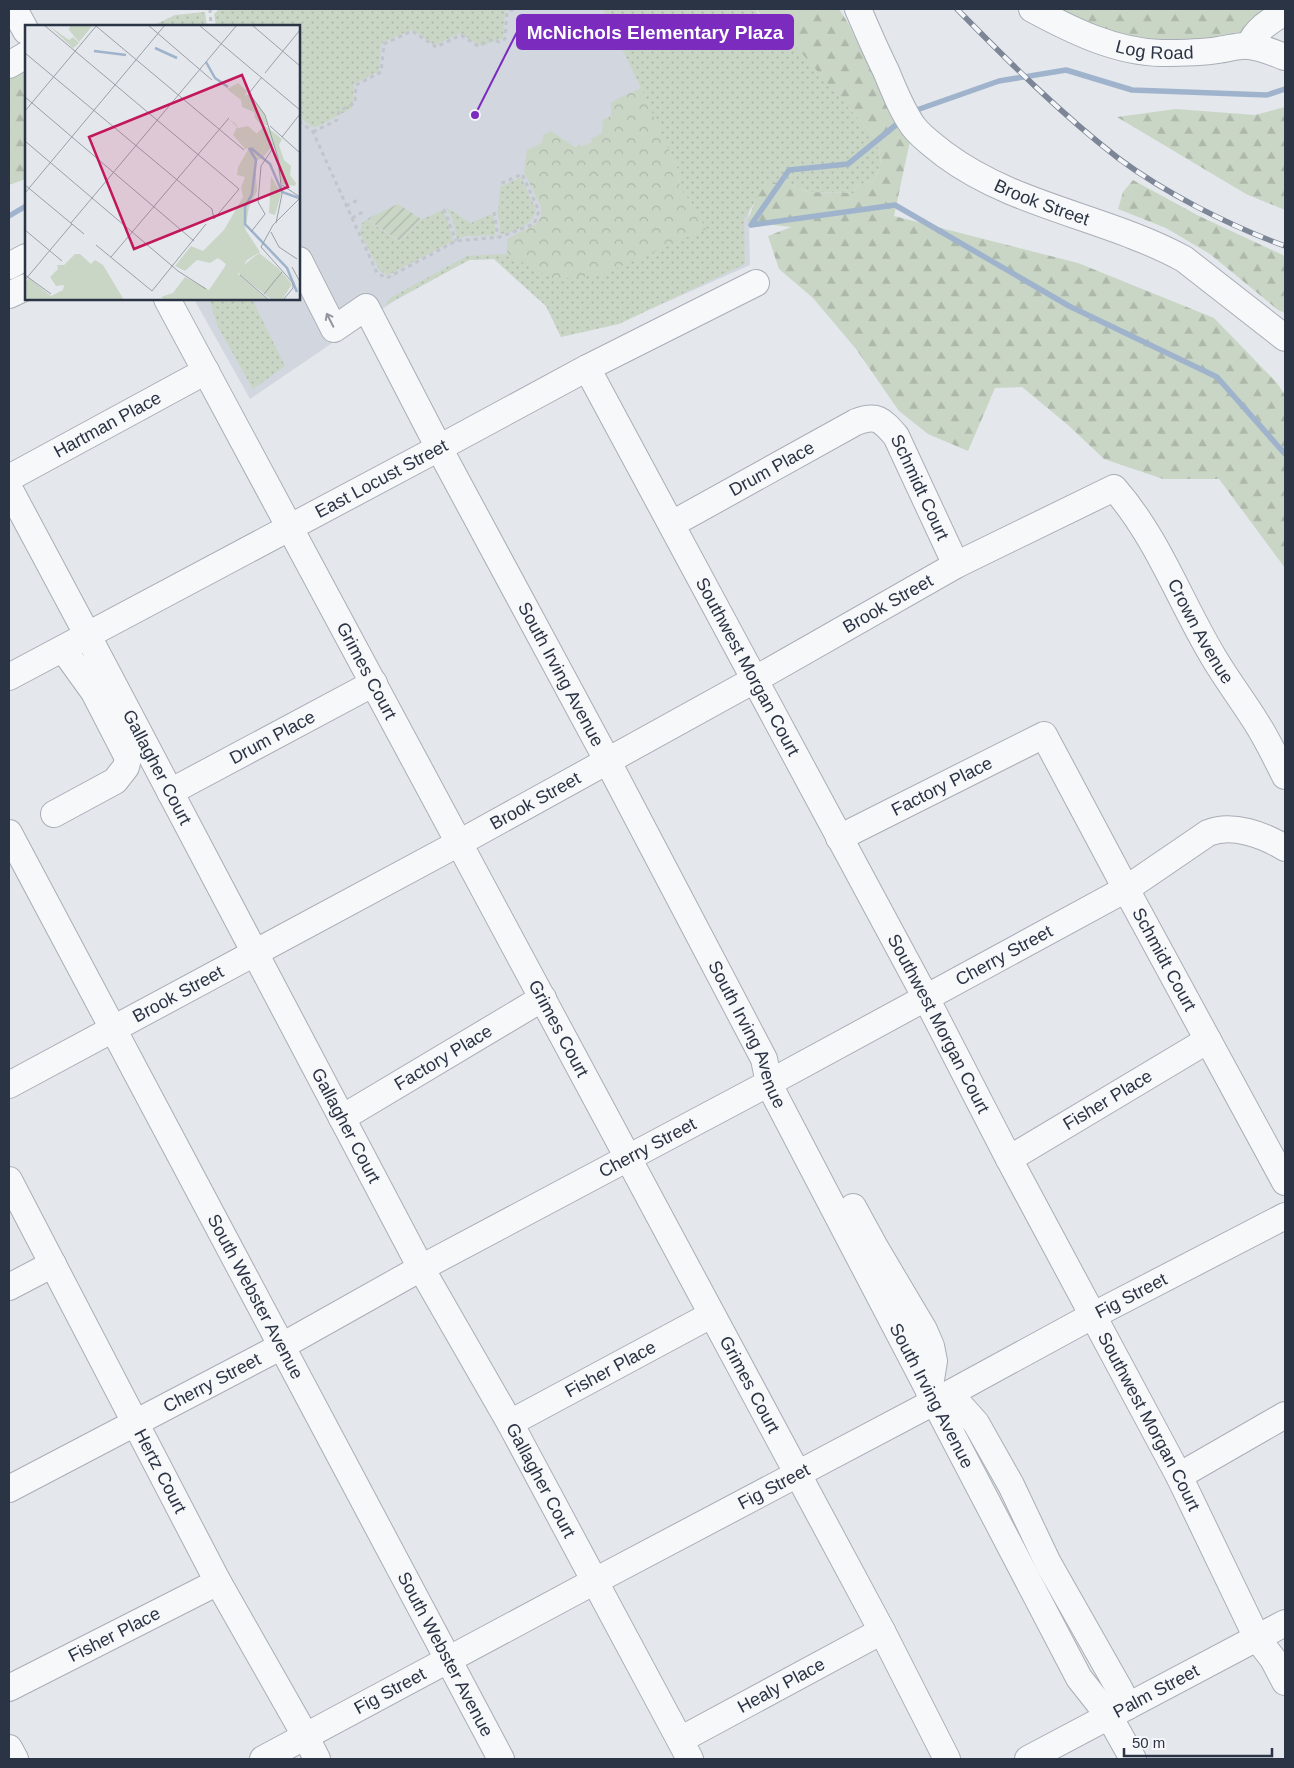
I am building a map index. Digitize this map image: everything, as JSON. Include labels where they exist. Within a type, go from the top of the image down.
[{"type":"street","points":[[14,9],[25,29]]},
{"type":"street","name":"Brook Street","points":[[858,9],[900,106],[919,132],[941,152],[993,184],[1055,209],[1114,228],[1184,259],[1285,338]]},
{"type":"street","name":"Log Road","points":[[1032,9],[1088,36],[1133,50],[1160,53],[1219,50],[1249,46],[1285,57]]},
{"type":"street","points":[[1249,46],[1253,36],[1260,29],[1285,12]]},
{"type":"street","points":[[9,65],[25,56]]},
{"type":"street","points":[[9,266],[25,258]]},
{"type":"street","name":"South Irving Avenue","points":[[300,262],[334,329],[366,307],[764,1059],[772,1089],[937,1396],[1026,1575],[1080,1678],[1118,1711],[1133,1759]]},
{"type":"street","name":"East Locust Street","points":[[9,677],[587,368],[756,283]]},
{"type":"street","points":[[9,295],[25,287]]},
{"type":"street","name":"Grimes Court","points":[[168,300],[882,1631],[947,1759]]},
{"type":"street","name":"Southwest Morgan Court","points":[[587,368],[926,998],[1009,1160],[1179,1476],[1258,1638],[1273,1659],[1285,1682]]},
{"type":"street","name":"Hartman Place","points":[[9,478],[206,371]]},
{"type":"street","name":"Drum Place","points":[[672,524],[856,422],[868,417],[873,418]]},
{"type":"street","name":"Schmidt Court","points":[[873,418],[886,425],[896,436],[956,565]]},
{"type":"street","name":"Gallagher Court","points":[[9,488],[421,1268],[510,1423],[685,1750]]},
{"type":"street","name":"Brook Street","points":[[9,1085],[459,843],[754,680],[956,565],[1114,488]]},
{"type":"street","name":"Crown Avenue","points":[[1114,488],[1131,508],[1161,555],[1180,597],[1214,659],[1257,724],[1285,776]]},
{"type":"street","points":[[54,814],[115,781],[126,767],[128,758],[94,692],[63,649]]},
{"type":"street","name":"Drum Place","points":[[170,792],[374,683]]},
{"type":"street","name":"Schmidt Court","points":[[1044,735],[1285,1182]]},
{"type":"street","name":"Factory Place","points":[[839,838],[1044,735]]},
{"type":"street","name":"Cherry Street","points":[[9,1489],[282,1346],[421,1268],[629,1158],[772,1089],[926,998],[1126,889],[1190,845],[1218,829],[1242,831],[1266,838],[1285,848]]},
{"type":"street","name":"South Webster Avenue","points":[[9,833],[501,1759]]},
{"type":"street","name":"Factory Place","points":[[342,1118],[542,998]]},
{"type":"street","name":"Fisher Place","points":[[1009,1160],[1208,1040]]},
{"type":"street","name":"Hertz Court","points":[[9,1180],[218,1582],[312,1748]]},
{"type":"street","name":"Fig Street","points":[[263,1759],[312,1748],[448,1659],[798,1474],[937,1396],[1285,1216]]},
{"type":"street","points":[[9,1287],[53,1264]]},
{"type":"street","name":"Fisher Place","points":[[510,1423],[711,1315]]},
{"type":"street","points":[[937,1396],[959,1404],[976,1423],[1011,1484],[1048,1563],[1120,1690],[1118,1711]]},
{"type":"street","points":[[1179,1476],[1285,1415]]},
{"type":"street","points":[[1026,1575],[1048,1563]]},
{"type":"street","name":"Fisher Place","points":[[9,1688],[218,1582]]},
{"type":"street","name":"Palm Street","points":[[1028,1759],[1285,1623]]},
{"type":"street","name":"Healy Place","points":[[685,1750],[882,1631]]},
{"type":"street","points":[[9,1748],[15,1759]]},
{"type":"path","points":[[210,9],[212,25]]},
{"type":"path","points":[[314,132],[337,120],[339,111],[355,103],[356,85],[381,72],[384,44],[412,31],[436,47],[461,35],[478,46],[493,39],[499,42],[505,39],[507,12],[515,9]]},
{"type":"path","points":[[300,122],[314,132],[377,273],[387,278],[456,241],[498,237],[534,224],[539,211],[522,174],[500,184]]},
{"type":"path","points":[[346,206],[358,200]]},
{"type":"path","points":[[444,209],[456,241]]},
{"type":"path","points":[[352,218],[364,212]]},
{"type":"path","points":[[494,212],[498,237]]},
{"type":"shaded area","points":[[420,9],[723,9],[777,16],[852,101],[748,184],[750,265],[628,319],[561,337],[546,306],[494,259],[469,260],[394,301],[250,399],[195,300],[300,300],[300,33]]},
{"type":"green space","points":[[219,9],[509,9],[505,11],[503,38],[481,46],[460,33],[435,45],[412,30],[381,43],[379,71],[354,84],[352,108],[318,126],[312,127],[300,118],[300,25],[216,25],[214,14]]},
{"type":"green space","points":[[603,9],[756,9],[760,19],[793,43],[874,137],[880,163],[874,180],[857,185],[854,193],[808,192],[788,183],[767,182],[744,220],[745,264],[619,324],[561,337],[546,306],[494,259],[469,260],[386,305],[387,301],[392,297],[467,256],[508,254],[601,275],[705,229],[691,202],[679,188],[680,174]]},
{"type":"green space","points":[[756,9],[839,9],[910,141],[894,216],[1078,263],[1214,318],[1277,383],[1285,395],[1285,568],[1219,479],[1163,479],[1104,459],[1068,425],[1022,387],[995,388],[968,451],[928,434],[899,411],[856,349],[813,298],[779,269],[768,236],[791,227],[747,222],[756,199],[767,182],[788,183],[808,192],[854,193],[857,185],[874,180],[880,163],[880,154],[874,137],[793,43],[766,28]]},
{"type":"green space","points":[[1044,9],[1271,9],[1246,41],[1142,44]]},
{"type":"green space","points":[[205,12],[207,25],[154,25],[175,15]]},
{"type":"green space","points":[[25,65],[25,179],[9,185],[9,72]]},
{"type":"green space","points":[[641,88],[680,174],[679,188],[691,202],[706,229],[601,275],[553,279],[507,254],[507,239],[536,224],[541,217],[541,207],[524,172],[527,150],[542,143],[543,135],[551,131],[575,147],[580,144],[581,147],[592,142],[591,139],[602,133],[603,120],[611,116],[611,102]]},
{"type":"green space","points":[[1285,107],[1285,210],[1246,194],[1117,117],[1176,109],[1255,115]]},
{"type":"green space","points":[[521,177],[536,210],[532,220],[522,227],[500,234],[500,222],[497,212],[500,187]]},
{"type":"green space","points":[[1133,180],[1199,216],[1285,256],[1285,313],[1278,310],[1210,254],[1166,228],[1118,209],[1123,192]]},
{"type":"green space","points":[[398,204],[421,219],[400,241],[367,219]]},
{"type":"green space","points":[[447,208],[471,223],[492,214],[495,222],[495,235],[465,236],[457,239],[453,221]]},
{"type":"green space","points":[[442,210],[447,219],[453,241],[388,275],[380,271],[360,233],[362,223],[367,220],[400,242],[421,220]]},
{"type":"green space","points":[[209,300],[252,300],[285,366],[253,389],[218,327]]},
{"type":"waterway","points":[[911,112],[999,81],[1066,70],[1132,90],[1267,95],[1285,89]]},
{"type":"waterway","points":[[751,225],[789,170],[848,164],[902,120]]},
{"type":"waterway","points":[[751,225],[895,205],[1069,306],[1217,377],[1285,454]]},
{"type":"waterway","points":[[9,216],[25,207]]},
{"type":"railway","points":[[957,9],[1055,105],[1118,158],[1156,184],[1198,208],[1242,229],[1285,246]]},
{"type":"place","name":"McNichols Elementary Plaza","points":[[475,115]]}]
